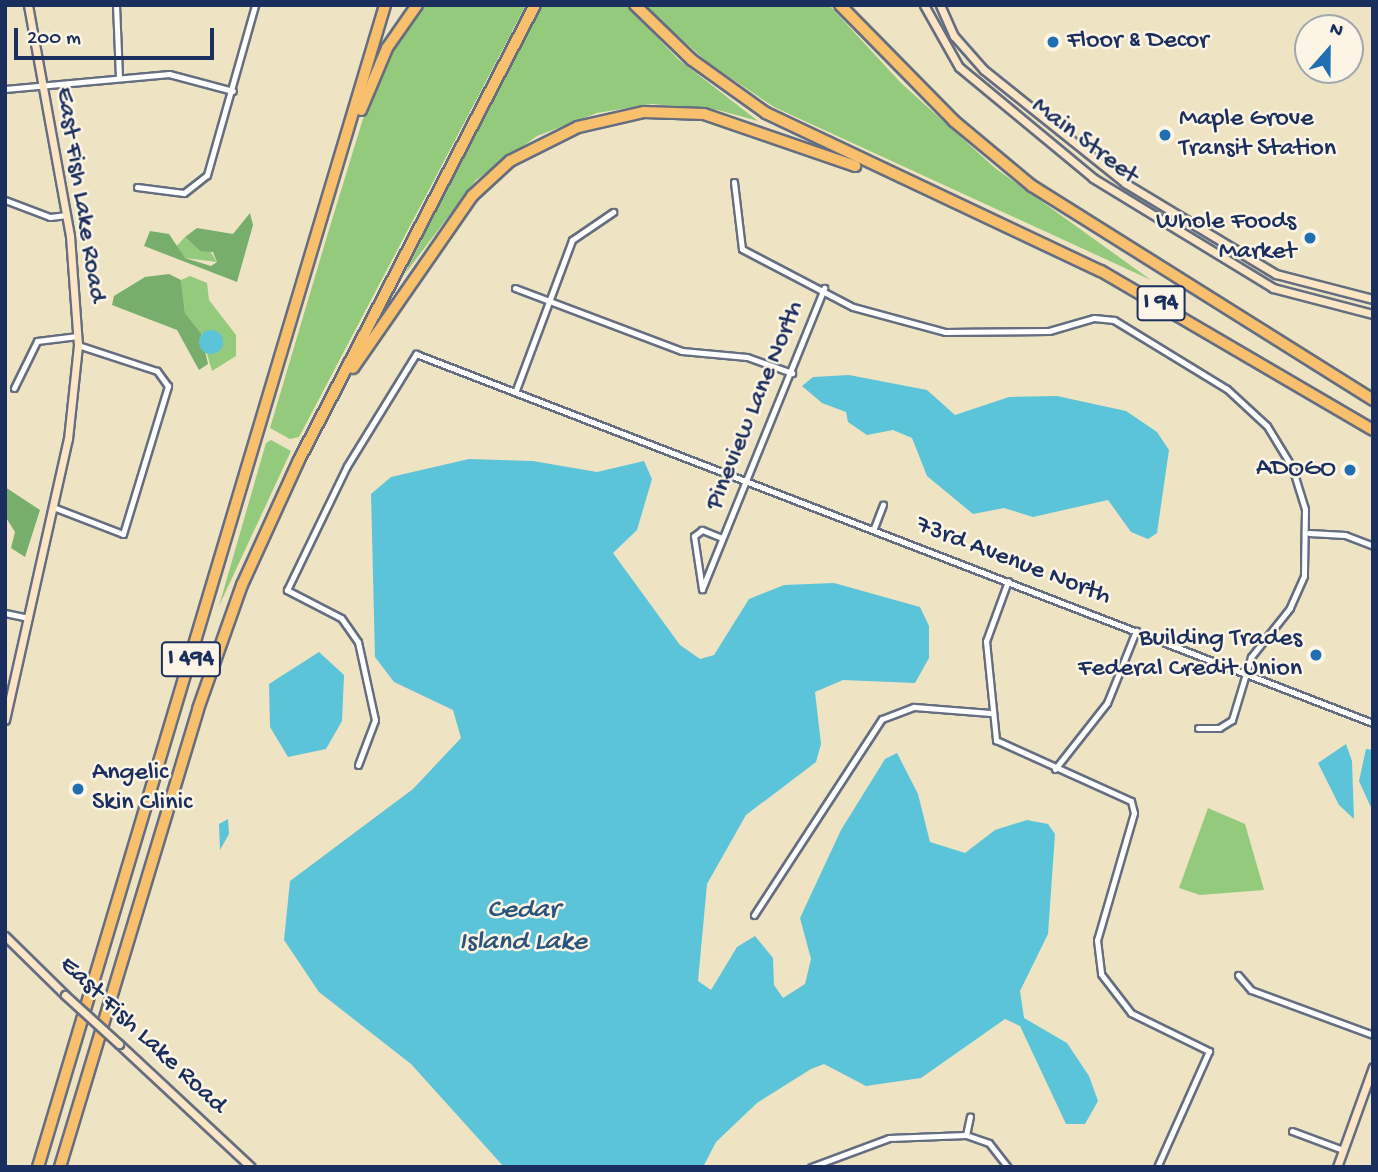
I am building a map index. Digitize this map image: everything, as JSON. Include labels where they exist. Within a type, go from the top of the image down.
[{"type":"highway","points":[[344,152],[385,5]]},
{"type":"highway","points":[[344,152],[387,48],[417,5]]},
{"type":"highway","points":[[324,413],[536,5]]},
{"type":"highway","name":"I 94","points":[[635,5],[692,60],[766,113],[1138,290],[1373,430]]},
{"type":"highway","points":[[840,5],[922,88]]},
{"type":"highway","name":"I 94","points":[[849,5],[922,88],[1061,206],[1373,400]]},
{"type":"highway","points":[[324,413],[472,196],[510,160],[578,127],[654,111],[718,116],[938,197]]},
{"type":"highway","name":"I 494","points":[[38,1167],[344,152]]},
{"type":"highway","name":"I 494","points":[[60,1167],[219,645],[268,524],[324,413]]},
{"type":"street","name":"East Fish Lake Road","points":[[5,720],[53,507],[78,345],[67,215],[28,5]]},
{"type":"street","points":[[116,5],[119,76]]},
{"type":"street","points":[[137,187],[174,194],[201,183],[233,90],[255,5]]},
{"type":"street","name":"Main Street","points":[[924,5],[959,67],[1093,178],[1273,288],[1373,314]]},
{"type":"street","name":"Main Street","points":[[940,5],[954,36],[984,70],[1125,183],[1276,274],[1373,299]]},
{"type":"street","points":[[5,89],[119,76],[183,76],[233,90]]},
{"type":"street","points":[[734,182],[742,249],[824,288],[864,312],[945,332],[1049,331],[1105,318],[1200,373],[1250,408],[1280,445],[1300,487],[1309,533],[1301,587],[1245,673],[1232,720],[1219,729],[1198,728]]},
{"type":"street","points":[[5,200],[50,217],[67,215]]},
{"type":"street","points":[[516,390],[577,233],[613,212]]},
{"type":"street","points":[[515,288],[682,351],[747,357],[792,373]]},
{"type":"street","name":"Pineview Lane North","points":[[722,538],[702,530],[694,536],[702,589],[792,373],[824,288]]},
{"type":"street","points":[[14,388],[37,341],[78,336]]},
{"type":"street","points":[[53,507],[123,534],[167,386],[157,371],[78,345]]},
{"type":"street","name":"73rd Avenue North","points":[[358,765],[375,720],[358,642],[341,618],[287,590],[370,426],[410,358],[423,355],[747,478],[1373,723]]},
{"type":"street","name":"73rd Avenue North","points":[[874,528],[883,505]]},
{"type":"street","points":[[1309,533],[1345,535],[1373,547]]},
{"type":"street","points":[[1008,580],[986,641],[991,713],[998,744],[1131,802],[1134,813],[1097,940],[1101,974],[1130,1013],[1209,1051],[1157,1167]]},
{"type":"street","points":[[5,613],[28,618]]},
{"type":"street","points":[[1055,769],[1107,703],[1136,631]]},
{"type":"street","points":[[754,915],[882,719],[914,707],[960,715],[991,713]]},
{"type":"street","name":"East Fish Lake Road","points":[[5,936],[251,1167]]},
{"type":"street","points":[[1238,975],[1251,990],[1373,1035]]},
{"type":"street","points":[[1337,1167],[1373,1067]]},
{"type":"street","points":[[966,1135],[970,1116]]},
{"type":"street","points":[[1292,1131],[1343,1150]]},
{"type":"street","points":[[811,1167],[889,1138],[966,1135],[989,1143],[1008,1167]]},
{"type":"green space","points":[[422,5],[526,5],[299,437],[290,439],[270,428],[328,233],[370,96],[387,57]]},
{"type":"green space","points":[[540,5],[626,5],[678,59],[758,121],[718,110],[652,104],[597,113],[537,136],[476,180],[404,275]]},
{"type":"green space","points":[[644,5],[829,5],[901,83],[995,168],[1151,280],[774,107],[707,62]]},
{"type":"green space","points":[[250,213],[253,225],[237,282],[144,246],[150,231],[169,234],[185,258],[211,266],[217,262],[213,252],[200,251],[185,237],[197,228],[233,234]]},
{"type":"green space","points":[[185,237],[200,251],[209,249],[217,262],[185,258],[174,249]]},
{"type":"green space","points":[[169,274],[181,280],[185,313],[201,333],[208,364],[199,370],[177,330],[112,305],[114,296],[145,277]]},
{"type":"green space","points":[[190,276],[207,283],[209,300],[236,335],[236,356],[212,371],[201,333],[185,313],[181,280]]},
{"type":"green space","points":[[271,440],[291,451],[219,606],[266,443]]},
{"type":"green space","points":[[5,487],[40,510],[25,557],[11,548],[15,532],[5,516]]},
{"type":"green space","points":[[1208,808],[1245,824],[1264,890],[1200,895],[1179,888]]},
{"type":"water","points":[[211,330],[220,333],[223,342],[220,351],[211,354],[202,351],[199,342],[202,333]]},
{"type":"water","points":[[849,375],[927,390],[955,415],[1009,397],[1057,396],[1126,411],[1157,432],[1169,450],[1157,533],[1148,539],[1131,532],[1108,500],[1033,517],[1004,508],[973,514],[927,476],[912,438],[893,430],[867,435],[848,422],[846,412],[822,403],[802,386],[813,377]]},
{"type":"water","name":"Cedar Island Lake","points":[[469,459],[533,461],[597,472],[644,461],[652,479],[637,530],[613,553],[680,645],[700,659],[714,655],[749,599],[784,585],[834,583],[920,607],[929,626],[929,658],[915,683],[843,680],[815,692],[821,744],[816,762],[746,815],[707,884],[698,981],[711,990],[737,947],[755,936],[773,958],[774,985],[783,998],[805,984],[811,959],[800,918],[841,830],[885,759],[897,753],[918,794],[930,842],[965,853],[995,830],[1027,820],[1048,824],[1055,834],[1048,934],[1020,991],[1024,1018],[1067,1043],[1089,1076],[1098,1101],[1085,1124],[1066,1124],[1020,1026],[1005,1019],[921,1078],[866,1086],[824,1064],[811,1069],[757,1103],[716,1142],[703,1167],[504,1167],[411,1064],[319,992],[284,940],[290,881],[413,789],[461,738],[453,710],[394,682],[375,657],[371,494],[391,477]]},
{"type":"water","points":[[319,652],[344,675],[342,721],[326,749],[288,757],[270,727],[269,684]]},
{"type":"water","points":[[1346,744],[1352,761],[1354,819],[1339,805],[1318,763]]},
{"type":"water","points":[[1366,749],[1373,750],[1373,812],[1359,781]]},
{"type":"water","points":[[228,819],[229,834],[220,850],[219,824]]},
{"type":"place","name":"Floor & Decor","points":[[1053,42]]},
{"type":"place","name":"Maple Grove Transit Station","points":[[1165,135]]},
{"type":"place","name":"Whole Foods Market","points":[[1310,238]]},
{"type":"place","name":"ADOGO","points":[[1350,470]]},
{"type":"place","name":"Building Trades Federal Credit Union","points":[[1316,655]]},
{"type":"place","name":"Angelic Skin Clinic","points":[[78,789]]}]
